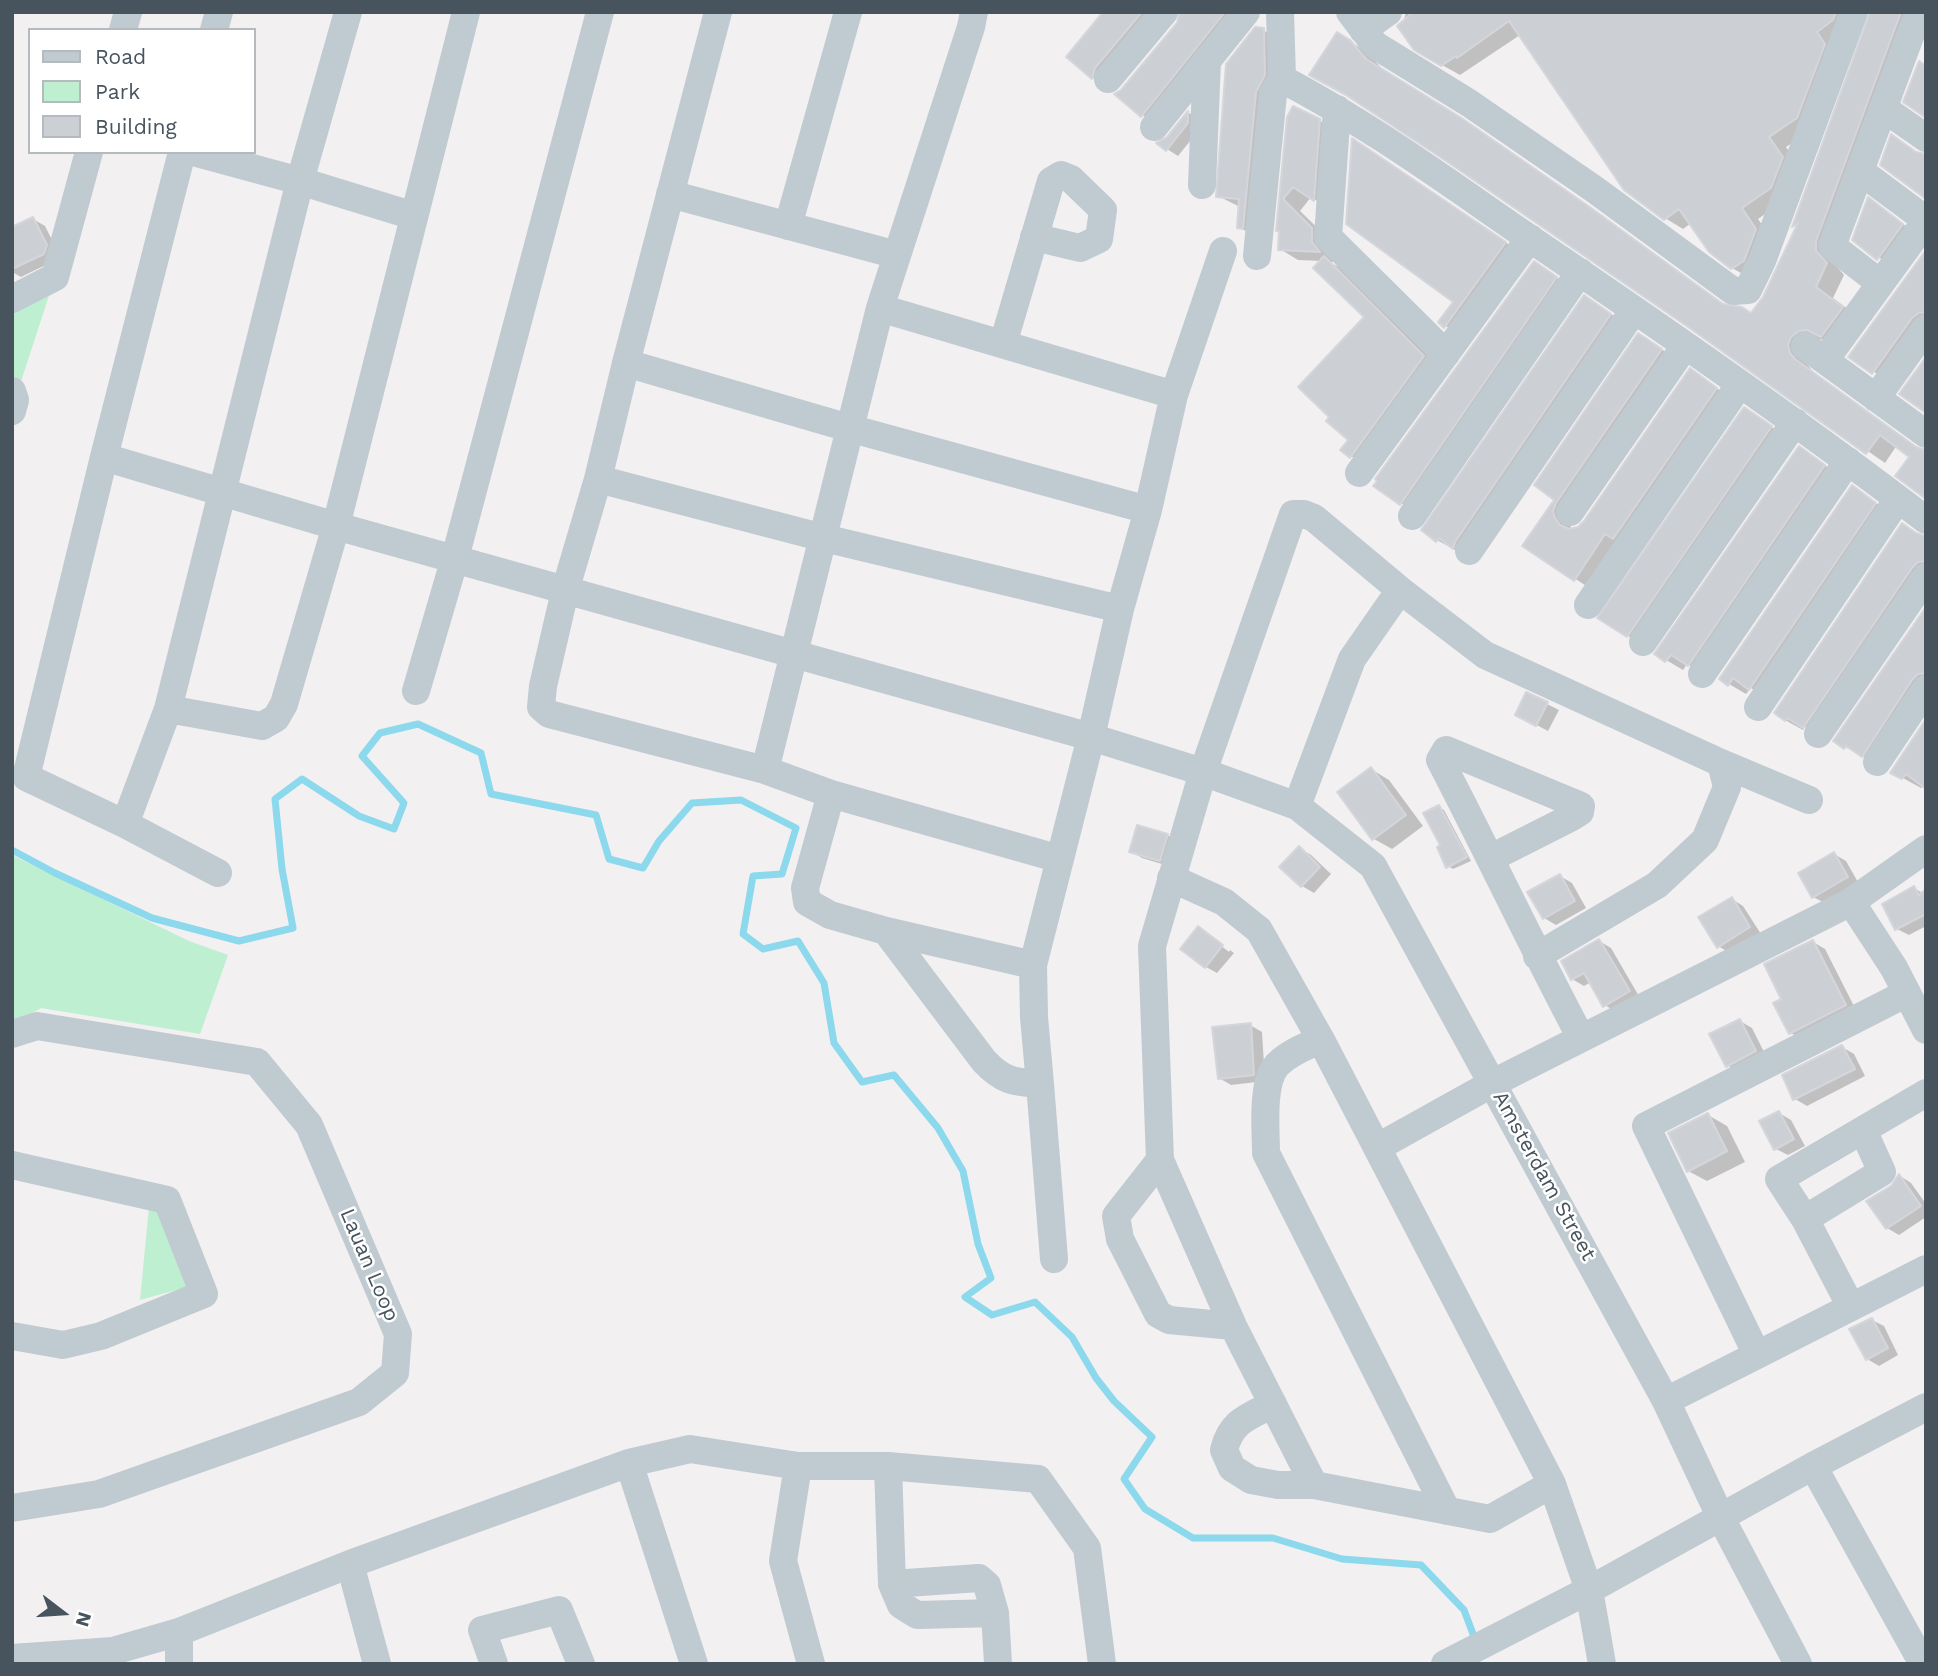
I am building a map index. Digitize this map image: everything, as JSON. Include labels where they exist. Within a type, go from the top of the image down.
[{"type":"street","points":[[125,824],[168,709],[300,181],[348,12]]},
{"type":"street","points":[[168,709],[262,726],[276,718],[284,704],[336,526],[466,12]]},
{"type":"street","points":[[416,691],[600,12]]},
{"type":"street","points":[[718,12],[598,479],[565,591],[543,686],[541,707],[549,715],[765,770],[831,794],[1060,859]]},
{"type":"street","points":[[788,226],[848,12]]},
{"type":"street","points":[[765,770],[880,308],[974,12]]},
{"type":"street","points":[[1108,79],[1164,12]]},
{"type":"street","points":[[1154,127],[1246,12]]},
{"type":"street","points":[[1257,256],[1273,94],[1282,79],[1280,12]]},
{"type":"street","points":[[1388,12],[1357,21],[1376,46],[1469,103],[1594,189],[1733,291],[1742,292],[1748,290],[1762,261],[1854,12]]},
{"type":"street","points":[[1880,283],[1832,246],[1883,108],[1916,55],[1919,12]]},
{"type":"street","points":[[1202,185],[1208,60]]},
{"type":"street","points":[[1282,79],[1363,125],[1580,272],[1795,422],[1926,520]]},
{"type":"street","points":[[1883,108],[1926,138]]},
{"type":"street","points":[[1337,109],[1328,237],[1446,354]]},
{"type":"street","points":[[12,299],[55,277],[88,154]]},
{"type":"street","points":[[181,154],[26,777],[125,824],[218,873]]},
{"type":"street","points":[[200,154],[414,216]]},
{"type":"street","points":[[1860,171],[1926,220],[1880,283],[1815,353],[1926,434]]},
{"type":"street","points":[[670,194],[897,255]]},
{"type":"street","points":[[1003,344],[1034,237]]},
{"type":"street","points":[[1359,473],[1530,238]]},
{"type":"street","points":[[1054,1259],[1034,1017],[1033,965],[1148,510],[1174,395],[1223,251]]},
{"type":"street","points":[[1412,516],[1580,272]]},
{"type":"street","points":[[880,308],[1174,395]]},
{"type":"street","points":[[1469,551],[1634,310]]},
{"type":"street","points":[[1876,397],[1926,328]]},
{"type":"street","points":[[1570,512],[1685,346]]},
{"type":"street","points":[[626,363],[849,428],[1148,510]]},
{"type":"street","points":[[1588,605],[1740,384]]},
{"type":"street","points":[[12,391],[15,400],[12,411]]},
{"type":"street","points":[[1643,642],[1795,422]]},
{"type":"street","name":"Amsterdam Street","points":[[104,457],[565,591],[1091,737],[1203,772],[1297,806],[1373,866],[1666,1401],[1720,1517],[1798,1664]]},
{"type":"street","points":[[1702,674],[1848,461]]},
{"type":"street","points":[[598,479],[824,538],[1121,609]]},
{"type":"street","points":[[1758,707],[1898,499]]},
{"type":"street","points":[[1314,1485],[1233,1326],[1160,1160],[1152,946],[1203,772],[1293,514],[1314,518],[1400,590],[1485,655],[1721,763],[1809,800]]},
{"type":"street","points":[[1818,733],[1926,577]]},
{"type":"street","points":[[1297,806],[1352,659],[1400,590]]},
{"type":"street","points":[[1877,762],[1926,689]]},
{"type":"street","points":[[1491,858],[1572,817],[1580,812],[1580,806],[1446,750],[1440,760],[1491,858],[1537,956],[1581,1038]]},
{"type":"street","points":[[1537,956],[1657,885],[1705,840],[1727,787],[1721,763]]},
{"type":"street","points":[[831,794],[805,888],[807,902],[830,915],[886,931],[1033,965]]},
{"type":"street","points":[[1378,1147],[1493,1083],[1852,902],[1926,849]]},
{"type":"street","points":[[1171,878],[1224,902],[1259,930],[1321,1040],[1552,1484],[1589,1590],[1602,1664]]},
{"type":"street","points":[[1852,902],[1926,1030]]},
{"type":"street","points":[[886,931],[998,1076],[1015,1083],[1040,1084]]},
{"type":"street","points":[[1758,1355],[1646,1126],[1907,993]]},
{"type":"street","name":"Lauan Loop","points":[[12,1034],[37,1026],[257,1062],[309,1125],[398,1334],[395,1373],[359,1402],[99,1494],[12,1508]]},
{"type":"street","points":[[1321,1040],[1296,1051],[1275,1067],[1266,1094],[1266,1153],[1447,1511]]},
{"type":"street","points":[[1852,1307],[1805,1219],[1779,1179],[1926,1093]]},
{"type":"street","points":[[1805,1219],[1882,1172],[1863,1130]]},
{"type":"street","points":[[1160,1160],[1116,1216],[1120,1239],[1158,1314],[1168,1320],[1233,1326]]},
{"type":"street","points":[[12,1165],[167,1200],[204,1294],[101,1336],[63,1345],[12,1336]]},
{"type":"street","points":[[1666,1401],[1926,1269]]},
{"type":"street","points":[[1273,1404],[1238,1423],[1228,1435],[1224,1450],[1232,1468],[1251,1480],[1279,1485],[1314,1485],[1490,1520],[1552,1484]]},
{"type":"street","points":[[1452,1660],[1589,1590],[1812,1466],[1926,1407]]},
{"type":"street","points":[[12,1658],[44,1660],[113,1651],[179,1632],[350,1564],[629,1463],[690,1449],[798,1466],[888,1466],[1038,1479],[1087,1548],[1102,1664]]},
{"type":"street","points":[[629,1463],[689,1662]]},
{"type":"street","points":[[798,1466],[783,1562],[811,1664]]},
{"type":"street","points":[[888,1466],[892,1584],[979,1578],[987,1586],[995,1613],[998,1664]]},
{"type":"street","points":[[1812,1466],[1923,1664]]},
{"type":"street","points":[[350,1564],[377,1664]]},
{"type":"street","points":[[494,1664],[482,1630],[559,1610],[581,1664]]},
{"type":"street","points":[[179,1632],[179,1664]]},
{"type":"green space","points":[[55,277],[15,400],[12,391],[12,299]]},
{"type":"green space","points":[[12,855],[189,941],[228,955],[200,1034],[41,1008],[12,1025]]},
{"type":"green space","points":[[149,1207],[164,1210],[187,1287],[140,1300]]},
{"type":"building","points":[[1103,12],[1142,12],[1095,68],[1092,79],[1066,57]]},
{"type":"building","points":[[1180,12],[1225,12],[1141,117],[1114,94],[1121,90],[1177,23]]},
{"type":"building","points":[[1413,12],[1836,12],[1833,20],[1817,32],[1825,44],[1797,118],[1769,137],[1783,157],[1771,188],[1742,208],[1756,229],[1744,261],[1731,269],[1709,252],[1679,209],[1664,220],[1624,190],[1509,21],[1457,58],[1456,56],[1441,66],[1414,50],[1397,26]]},
{"type":"building","points":[[1870,12],[1901,12],[1816,241],[1816,251],[1827,263],[1816,287],[1843,307],[1821,337],[1807,330],[1799,331],[1791,337],[1788,345],[1795,359],[1916,447],[1926,450],[1926,499],[1895,476],[1909,457],[1880,435],[1866,454],[1691,329],[1449,163],[1346,95],[1309,75],[1337,32],[1350,40],[1366,59],[1460,117],[1723,304],[1742,307],[1751,313],[1763,297],[1798,223],[1792,227]]},
{"type":"building","points":[[1255,27],[1264,28],[1265,75],[1256,92],[1243,229],[1237,228],[1239,199],[1216,197],[1226,64]]},
{"type":"building","points":[[1919,61],[1926,66],[1926,118],[1903,102]]},
{"type":"building","points":[[1293,106],[1320,119],[1314,201],[1293,187],[1283,199],[1312,228],[1312,242],[1320,252],[1278,250],[1279,231],[1276,231],[1287,117]]},
{"type":"building","points":[[1188,111],[1188,123],[1166,151],[1156,143],[1167,137]]},
{"type":"building","points":[[1891,134],[1916,152],[1926,154],[1926,199],[1880,165]]},
{"type":"building","points":[[1352,138],[1506,242],[1444,328],[1438,322],[1453,302],[1346,224]]},
{"type":"building","points":[[1868,197],[1903,224],[1877,260],[1852,240]]},
{"type":"building","points":[[33,217],[47,245],[44,254],[12,269],[12,227]]},
{"type":"building","points":[[1926,250],[1926,312],[1912,318],[1872,374],[1848,357]]},
{"type":"building","points":[[1324,256],[1424,356],[1350,458],[1340,450],[1348,440],[1326,421],[1329,417],[1298,387],[1364,317],[1313,268]]},
{"type":"building","points":[[1534,261],[1557,277],[1400,505],[1373,486],[1377,481],[1375,479]]},
{"type":"building","points":[[1584,295],[1611,314],[1455,542],[1453,549],[1439,538],[1436,542],[1421,530]]},
{"type":"building","points":[[1638,333],[1662,349],[1556,503],[1553,511],[1560,525],[1569,529],[1578,527],[1584,521],[1690,368],[1717,388],[1613,539],[1605,534],[1574,581],[1522,546],[1554,500],[1534,485]]},
{"type":"building","points":[[1926,357],[1926,413],[1899,394]]},
{"type":"building","points":[[1744,407],[1772,426],[1627,637],[1597,618]]},
{"type":"building","points":[[1799,446],[1825,465],[1688,666],[1671,655],[1665,662],[1654,654]]},
{"type":"building","points":[[1852,485],[1876,503],[1749,690],[1733,678],[1728,686],[1719,679]]},
{"type":"building","points":[[1902,523],[1916,533],[1926,536],[1926,561],[1918,562],[1912,568],[1803,728],[1787,718],[1785,721],[1774,713]]},
{"type":"building","points":[[1926,607],[1926,673],[1918,674],[1912,680],[1862,757],[1846,746],[1844,749],[1833,741]]},
{"type":"building","points":[[1526,692],[1548,702],[1536,726],[1515,715]]},
{"type":"building","points":[[1926,719],[1926,789],[1906,774],[1902,779],[1890,773]]},
{"type":"building","points":[[1371,767],[1406,815],[1372,840],[1337,792]]},
{"type":"building","points":[[1439,805],[1467,857],[1446,868],[1437,847],[1440,845],[1423,813]]},
{"type":"building","points":[[1137,825],[1168,834],[1160,861],[1129,852]]},
{"type":"building","points":[[1299,846],[1320,867],[1301,887],[1279,867]]},
{"type":"building","points":[[1834,852],[1848,877],[1812,898],[1798,873]]},
{"type":"building","points":[[1560,874],[1575,901],[1543,919],[1527,892]]},
{"type":"building","points":[[1914,886],[1919,895],[1926,889],[1926,914],[1895,930],[1882,904]]},
{"type":"building","points":[[1732,897],[1750,927],[1717,948],[1698,917]]},
{"type":"building","points":[[1198,926],[1223,945],[1205,968],[1180,949]]},
{"type":"building","points":[[1599,939],[1630,991],[1603,1007],[1584,973],[1571,980],[1561,961]]},
{"type":"building","points":[[1813,940],[1846,1005],[1789,1034],[1773,1003],[1781,999],[1764,964]]},
{"type":"building","points":[[1740,1019],[1756,1051],[1726,1067],[1709,1034]]},
{"type":"building","points":[[1251,1023],[1254,1075],[1218,1079],[1212,1027]]},
{"type":"building","points":[[1842,1045],[1855,1069],[1793,1100],[1782,1075]]},
{"type":"building","points":[[1779,1111],[1794,1139],[1774,1150],[1759,1121]]},
{"type":"building","points":[[1708,1113],[1727,1151],[1687,1172],[1668,1133]]},
{"type":"building","points":[[1899,1174],[1921,1206],[1886,1229],[1866,1201],[1891,1186]]},
{"type":"building","points":[[1872,1318],[1888,1348],[1866,1360],[1849,1329]]},
{"type":"waterway","points":[[12,850],[152,918],[239,941],[293,928],[282,869],[275,799],[302,779],[359,816],[394,829],[404,803],[362,756],[380,733],[418,724],[481,753],[491,794],[596,815],[609,859],[643,868],[659,841],[692,803],[741,800],[796,828],[782,874],[753,876],[743,934],[763,949],[798,941],[824,983],[834,1043],[862,1082],[894,1075],[938,1128],[963,1171],[978,1244],[991,1278],[965,1297],[992,1315],[1035,1302],[1072,1337],[1096,1378],[1114,1401],[1152,1437],[1124,1479],[1145,1509],[1193,1538],[1273,1538],[1342,1559],[1421,1565],[1464,1610],[1476,1642]]}]
